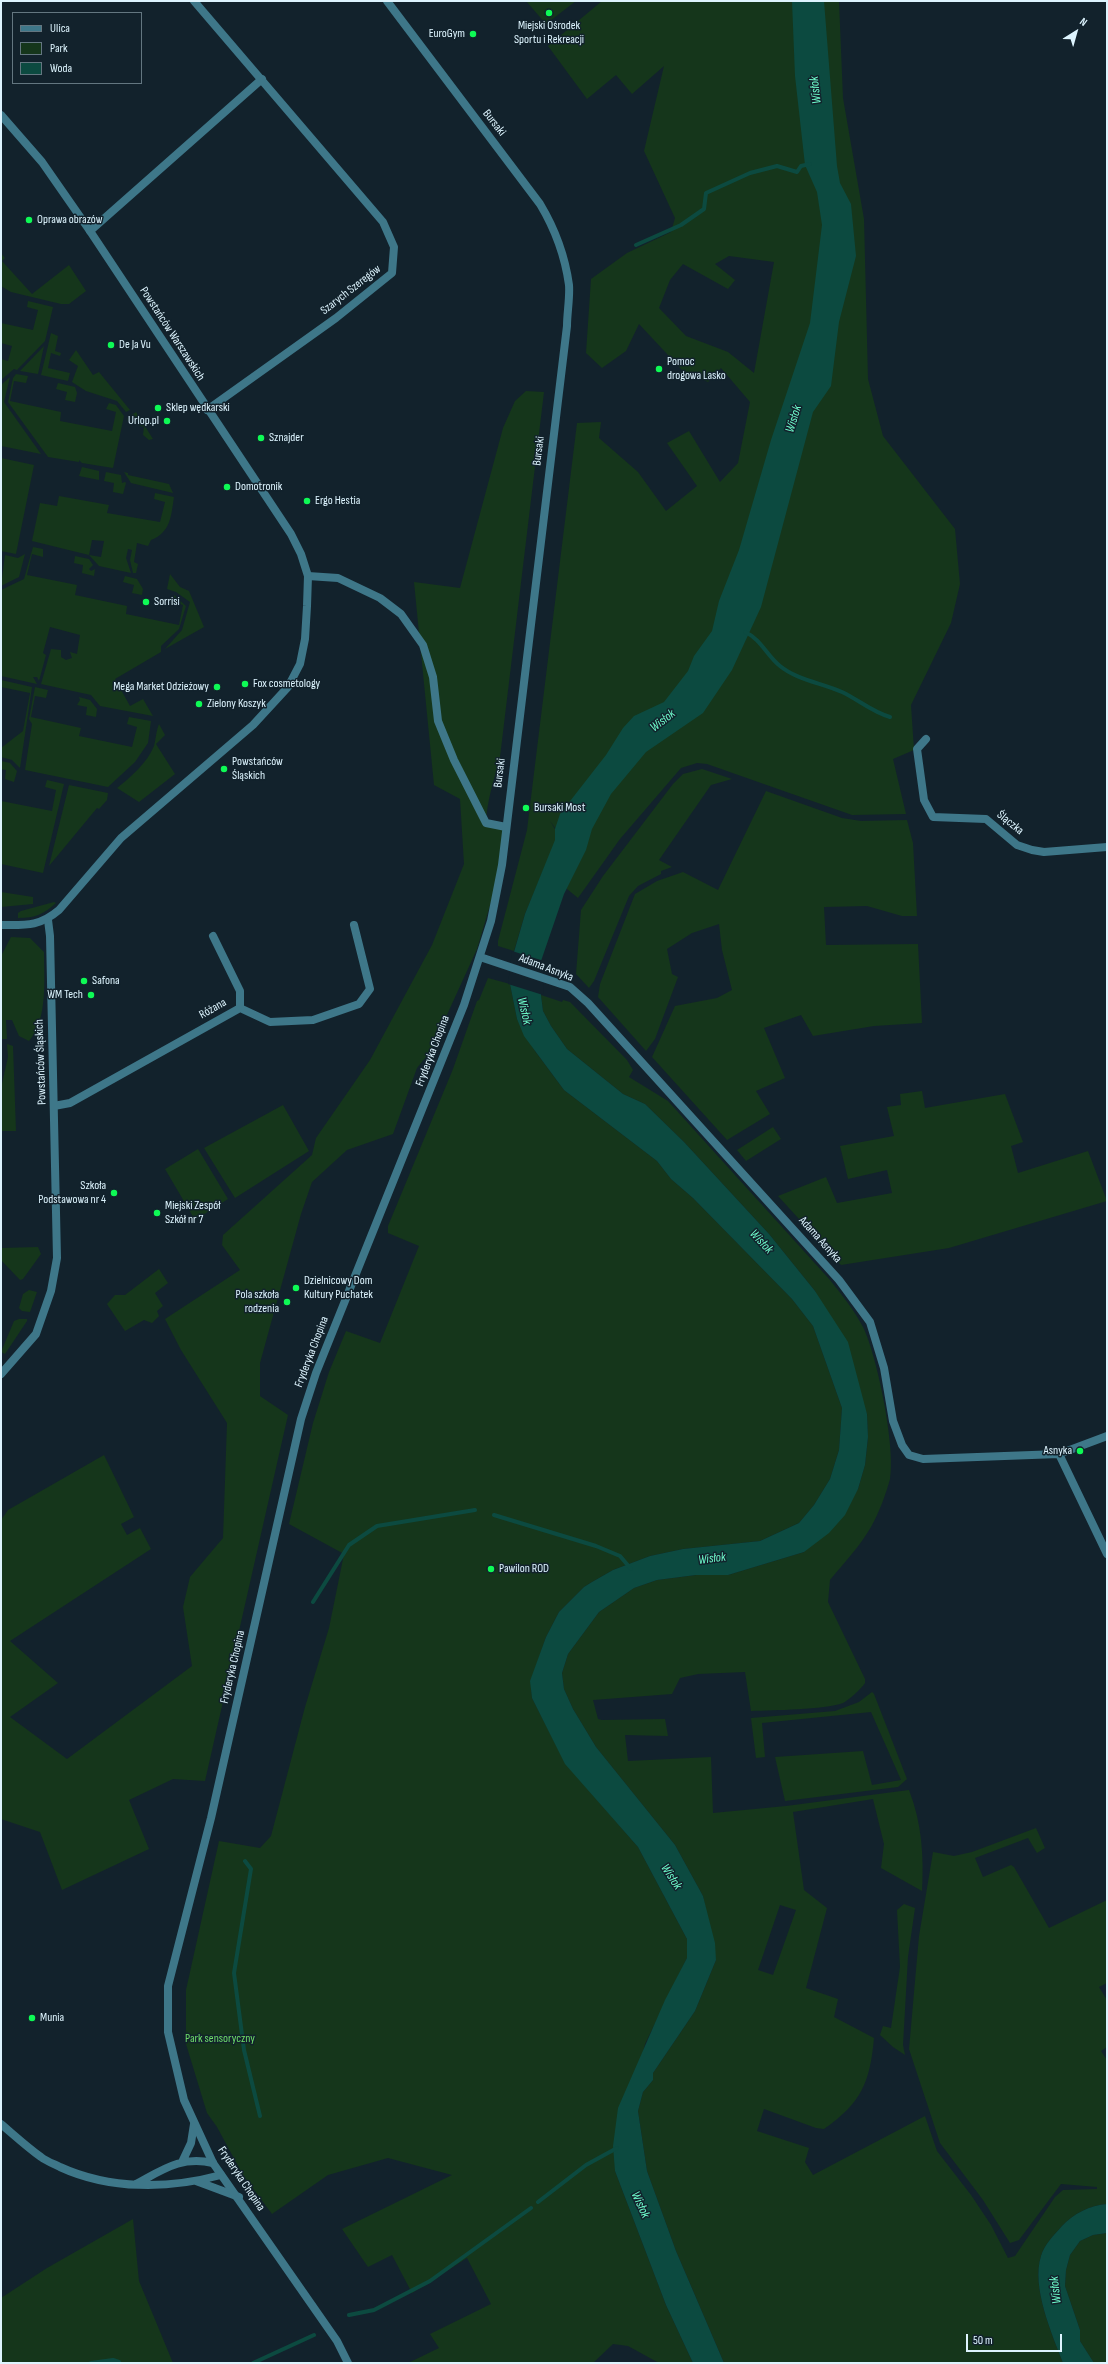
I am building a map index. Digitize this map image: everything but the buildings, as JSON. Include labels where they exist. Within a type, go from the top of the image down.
[{"type":"street","name":"Szarych Szeregów","points":[[194,1],[383,222],[394,247],[392,273],[336,318],[207,410]]},
{"type":"street","name":"Bursaki","points":[[387,1],[540,204],[554,228],[561,247],[569,286],[566,333],[502,865],[491,921],[480,957]]},
{"type":"street","points":[[90,231],[262,80]]},
{"type":"street","name":"Powstańców Warszawskich","points":[[1,115],[42,162],[90,231],[207,410],[291,534],[301,554],[308,576]]},
{"type":"street","points":[[1,925],[32,925],[48,920],[59,910],[121,838],[253,725],[288,687],[300,664],[305,639],[308,576],[338,578],[348,581],[380,598],[401,614],[423,645],[433,677],[438,721],[454,760],[486,823],[506,827]]},
{"type":"street","name":"Ślączka","points":[[926,739],[917,749],[924,800],[933,817],[986,819],[1017,845],[1032,850],[1044,852],[1107,847]]},
{"type":"street","name":"Powstańców Śląskich","points":[[1,1374],[36,1334],[51,1291],[57,1258],[50,936],[48,920]]},
{"type":"street","name":"Różana","points":[[54,1106],[70,1103],[240,1008],[270,1022],[312,1020],[359,1004],[370,989],[354,925]]},
{"type":"street","points":[[213,936],[240,991],[240,1008]]},
{"type":"street","name":"Adama Asnyka","points":[[480,957],[570,987],[588,1003],[839,1280],[870,1322],[884,1368],[893,1421],[902,1446],[909,1455],[923,1459],[1059,1454],[1107,1436]]},
{"type":"street","name":"Fryderyka Chopina","points":[[348,2363],[337,2341],[239,2197],[213,2163],[194,2124],[184,2100],[168,2032],[168,1986],[211,1818],[299,1427],[316,1373],[442,1061],[480,957]]},
{"type":"street","points":[[1059,1454],[1107,1554]]},
{"type":"street","points":[[1,2124],[42,2158],[78,2175],[135,2184],[167,2185],[196,2181],[221,2175]]},
{"type":"street","points":[[183,2160],[192,2143],[194,2124]]},
{"type":"street","points":[[135,2184],[183,2160],[196,2159],[213,2163]]},
{"type":"street","points":[[196,2181],[239,2197]]},
{"type":"green space","name":"Miejski Ośrodek Sportu i Rekreacji","points":[[526,1],[576,1],[546,24]]},
{"type":"green space","points":[[602,1],[839,1],[843,98],[864,219],[868,379],[883,436],[955,529],[960,584],[951,623],[911,705],[914,750],[893,759],[906,814],[852,815],[707,764],[697,763],[681,768],[620,839],[578,898],[562,885],[575,854],[550,821],[555,829],[556,840],[525,914],[514,951],[498,946],[498,941],[527,830],[577,423],[601,422],[599,438],[638,472],[666,511],[697,486],[667,443],[689,431],[720,482],[738,463],[750,402],[721,368],[708,382],[682,370],[639,324],[626,351],[602,368],[586,353],[591,279],[627,253],[671,232],[675,218],[644,151],[664,66],[632,94],[616,75],[587,99],[548,46]],"holes":[[[729,256],[774,262],[754,373],[728,352],[686,336],[659,308],[670,280],[683,264],[728,289],[735,280],[715,264]]]},
{"type":"green space","points":[[1,253],[5,258],[2,261],[32,294],[69,265],[86,291],[69,304],[61,304],[11,292],[1,286]]},
{"type":"green space","points":[[28,301],[53,307],[45,341],[17,370],[14,369],[1,380],[1,359],[8,361],[12,346],[1,343],[1,323],[33,330],[38,310],[27,307]]},
{"type":"green space","points":[[51,333],[58,336],[55,351],[61,353],[60,356],[51,353],[48,368],[70,373],[68,381],[41,375]]},
{"type":"green space","points":[[44,346],[38,374],[20,371]]},
{"type":"green space","points":[[76,350],[93,375],[99,372],[130,410],[126,412],[117,401],[86,391],[72,382],[78,366],[69,360]]},
{"type":"green space","points":[[16,374],[28,376],[26,383],[14,381],[10,401],[61,412],[60,421],[112,431],[116,412],[106,409],[109,403],[116,405],[124,416],[113,468],[82,463],[79,460],[79,462],[48,457],[8,402],[13,378]]},
{"type":"green space","points":[[10,377],[4,402],[41,454],[1,446],[1,385]]},
{"type":"green space","points":[[58,383],[75,387],[77,393],[75,402],[65,400],[67,392],[56,389]]},
{"type":"green space","points":[[526,391],[544,392],[500,757],[489,798],[486,823],[506,827],[502,865],[477,949],[430,1052],[417,1068],[393,1134],[347,1150],[312,1182],[301,1214],[260,1363],[260,1396],[288,1415],[205,1781],[173,1779],[129,1800],[149,1849],[62,1890],[40,1832],[1,1819],[1,1520],[8,1510],[104,1455],[134,1517],[121,1524],[127,1535],[140,1528],[151,1549],[10,1641],[58,1683],[10,1717],[67,1759],[192,1666],[183,1607],[190,1577],[223,1538],[227,1423],[181,1350],[165,1319],[240,1270],[222,1245],[223,1235],[312,1155],[316,1138],[370,1060],[432,945],[464,864],[460,799],[434,785],[414,582],[460,588],[503,428],[515,401]]},
{"type":"green space","points":[[136,412],[153,439],[149,440],[143,435],[144,427],[127,421],[127,418]]},
{"type":"green space","points":[[1,458],[34,465],[16,554],[1,551]]},
{"type":"green space","points":[[82,467],[99,471],[99,480],[79,476]]},
{"type":"green space","points":[[106,472],[121,475],[122,483],[126,483],[123,494],[113,492],[114,483],[104,481]]},
{"type":"green space","points":[[124,472],[128,473],[128,475],[169,484],[173,493],[131,483]]},
{"type":"green space","points":[[155,493],[174,497],[171,517],[163,533],[151,540],[148,546],[137,543],[134,562],[138,564],[136,573],[133,573],[130,560],[132,550],[128,549],[126,558],[131,573],[99,566],[89,555],[32,541],[40,503],[57,506],[59,496],[109,505],[107,513],[160,522],[165,502],[154,499]],"holes":[[[92,540],[104,541],[101,557],[89,555]]]},
{"type":"green space","points":[[33,547],[43,549],[43,557],[32,554],[27,575],[77,585],[75,595],[127,606],[126,614],[179,625],[183,605],[173,602],[174,595],[186,606],[179,629],[161,646],[161,652],[115,679],[130,706],[143,699],[153,716],[100,706],[91,695],[41,684],[51,649],[61,650],[61,657],[66,660],[72,658],[70,652],[77,654],[80,635],[50,627],[43,653],[46,655],[39,681],[37,677],[33,677],[37,684],[1,676],[1,590],[24,579]]},
{"type":"green space","points":[[25,554],[19,577],[1,586],[5,555],[18,558]]},
{"type":"green space","points":[[75,556],[89,559],[93,565],[89,569],[91,571],[95,569],[94,576],[82,573],[83,565],[74,563]]},
{"type":"green space","points":[[170,574],[180,587],[189,591],[204,627],[165,649],[182,630],[190,602],[176,592],[167,589]]},
{"type":"green space","points":[[125,576],[137,579],[143,589],[142,595],[132,593],[134,585],[123,582]]},
{"type":"green space","points":[[1,680],[32,687],[20,768],[12,760],[1,757],[1,748],[23,731],[30,693],[1,687]]},
{"type":"green space","points":[[35,687],[48,690],[46,698],[35,696],[31,717],[81,728],[79,736],[132,747],[137,727],[127,724],[129,717],[151,721],[148,743],[135,762],[108,787],[25,770],[32,724],[29,719]]},
{"type":"green space","points":[[79,697],[90,700],[97,709],[96,717],[86,715],[87,707],[77,705],[80,700]]},
{"type":"green space","points":[[159,724],[165,735],[156,744],[175,774],[139,802],[117,788],[143,764],[151,752],[154,746]]},
{"type":"green space","points":[[1,761],[10,763],[17,771],[14,782],[5,779],[6,770],[1,769]]},
{"type":"green space","points":[[702,769],[732,779],[711,785],[659,860],[672,867],[661,871],[661,874],[638,886],[629,896],[594,981],[589,988],[576,974],[581,910],[603,876],[673,784],[683,774]]},
{"type":"green space","points":[[47,780],[64,784],[43,873],[1,864],[1,801],[52,811],[56,790],[45,787]]},
{"type":"green space","points":[[69,785],[108,793],[107,800],[99,809],[97,808],[49,866]]},
{"type":"green space","points":[[766,791],[842,818],[861,821],[907,820],[913,843],[917,916],[902,916],[867,906],[824,907],[826,945],[918,944],[922,1023],[874,1026],[813,1036],[801,1015],[764,1028],[785,1078],[756,1091],[770,1114],[727,1140],[652,1057],[675,1006],[717,998],[732,990],[722,950],[719,924],[692,933],[667,949],[672,974],[678,977],[655,1039],[646,1051],[598,997],[600,984],[635,894],[657,881],[683,872],[718,890]]},
{"type":"green space","points":[[1,892],[33,897],[33,904],[1,907]]},
{"type":"green space","points":[[54,902],[56,903],[39,915],[18,918],[18,913],[21,911]]},
{"type":"green space","points":[[11,937],[30,938],[44,952],[44,998],[42,1010],[35,1032],[29,1041],[19,1036],[12,1020],[6,1020],[7,1039],[1,1039],[1,956]]},
{"type":"green space","name":"Park sensoryczny","points":[[488,978],[510,984],[517,1019],[535,1051],[564,1090],[657,1161],[671,1179],[693,1198],[792,1299],[813,1326],[842,1408],[839,1450],[830,1479],[814,1505],[799,1523],[760,1541],[683,1549],[650,1556],[613,1570],[592,1582],[584,1587],[559,1612],[546,1637],[531,1681],[532,1698],[566,1764],[638,1847],[687,1939],[687,1958],[645,2044],[615,2171],[666,2305],[693,2363],[659,2363],[628,2346],[613,2344],[593,2363],[408,2363],[439,2348],[430,2334],[491,2304],[467,2258],[412,2293],[392,2255],[368,2267],[342,2229],[452,2175],[388,2158],[328,2175],[272,2214],[243,2175],[217,2127],[207,2113],[186,2044],[186,1990],[219,1841],[260,1848],[271,1836],[305,1707],[329,1628],[344,1554],[289,1524],[313,1423],[329,1372],[346,1331],[380,1343],[419,1246],[388,1233],[388,1226],[453,1069],[477,1001],[479,1000]]},
{"type":"green space","points":[[541,995],[562,1002],[563,1000],[570,1002],[627,1060],[633,1070],[629,1077],[668,1101],[830,1280],[852,1309],[863,1327],[874,1358],[884,1402],[890,1446],[890,1479],[877,1516],[867,1534],[830,1580],[828,1602],[865,1679],[865,1683],[858,1691],[843,1703],[824,1707],[751,1711],[745,1672],[698,1674],[680,1678],[672,1694],[593,1700],[598,1719],[665,1719],[668,1736],[625,1735],[628,1761],[711,1757],[713,1813],[786,1806],[909,1790],[917,1815],[921,1840],[923,1866],[922,1891],[881,1868],[884,1844],[873,1799],[793,1812],[804,1890],[827,1908],[806,1988],[838,1999],[834,2017],[874,2038],[870,2068],[861,2091],[855,2101],[837,2119],[824,2129],[816,2128],[764,2109],[757,2131],[809,2148],[805,2162],[813,2175],[925,2116],[937,2151],[971,2195],[991,2225],[1008,2258],[1015,2256],[1055,2197],[1063,2190],[1097,2189],[1097,2187],[1061,2184],[1019,2240],[1010,2243],[983,2200],[940,2143],[909,2049],[919,1936],[933,1852],[954,1856],[972,1852],[1036,1828],[1045,1848],[1037,1853],[1028,1838],[975,1858],[983,1877],[1011,1865],[1014,1867],[1049,1928],[1107,1900],[1107,1983],[1099,1987],[1107,2000],[1107,2047],[1101,2051],[1107,2060],[1107,2204],[1088,2208],[1066,2222],[1044,2248],[1039,2268],[1039,2282],[1044,2310],[1063,2363],[724,2363],[676,2251],[647,2171],[638,2111],[643,2092],[653,2080],[653,2073],[695,2011],[716,1960],[703,1896],[675,1845],[596,1747],[573,1709],[564,1689],[562,1673],[568,1654],[599,1612],[634,1588],[657,1580],[696,1575],[728,1575],[804,1552],[858,1489],[865,1465],[868,1438],[867,1414],[815,1291],[769,1234],[684,1142],[645,1104],[623,1094],[567,1049],[551,1026],[543,1011]],"holes":[[[780,1905],[796,1910],[773,1975],[758,1970]]]},
{"type":"green space","points":[[7,1044],[13,1046],[16,1131],[1,1131],[1,1088],[8,1057]]},
{"type":"green space","points":[[922,1091],[925,1108],[1005,1094],[1023,1142],[1011,1146],[1018,1173],[1088,1151],[1107,1201],[949,1248],[841,1265],[778,1196],[826,1177],[837,1203],[892,1193],[887,1170],[848,1179],[840,1146],[894,1136],[887,1107],[901,1105],[900,1094]]},
{"type":"green space","points":[[283,1105],[309,1151],[235,1198],[204,1148]]},
{"type":"green space","points":[[773,1127],[781,1139],[746,1161],[737,1150]]},
{"type":"green space","points":[[198,1149],[228,1199],[195,1220],[165,1169]]},
{"type":"green space","points":[[38,1247],[41,1254],[23,1279],[20,1280],[1,1260],[1,1248]]},
{"type":"green space","points":[[159,1269],[168,1283],[155,1293],[163,1306],[157,1311],[159,1316],[152,1323],[144,1320],[125,1331],[107,1304],[115,1295],[125,1295]]},
{"type":"green space","points":[[29,1290],[37,1292],[30,1312],[22,1311],[19,1308],[23,1294]]},
{"type":"green space","points":[[19,1319],[27,1319],[27,1321],[5,1354],[1,1352],[14,1321]]},
{"type":"green space","points":[[872,1692],[907,1779],[898,1787],[785,1801],[775,1757],[863,1751],[872,1785],[901,1780],[871,1712],[762,1723],[765,1757],[756,1758],[751,1718],[835,1711],[859,1702]]},
{"type":"green space","points":[[904,1904],[915,1908],[908,1957],[903,2045],[905,2055],[893,2047],[880,2035],[883,2026],[891,2028],[900,1967],[897,1910]]},
{"type":"green space","points":[[133,2219],[139,2281],[173,2363],[1,2363],[1,2298],[47,2268]]},
{"type":"green space","points":[[1107,2233],[1107,2363],[1094,2363],[1080,2341],[1080,2330],[1065,2286],[1066,2270],[1070,2255],[1080,2241],[1093,2235]]},
{"type":"water","name":"Wisłok","points":[[792,1],[824,1],[837,166],[840,183],[851,204],[856,256],[839,322],[831,386],[813,412],[761,607],[732,670],[703,713],[646,752],[611,794],[592,829],[586,850],[564,894],[541,961],[541,995],[543,1011],[551,1026],[567,1049],[623,1094],[645,1104],[684,1142],[769,1234],[815,1291],[848,1342],[867,1414],[868,1437],[865,1465],[858,1489],[845,1515],[829,1533],[804,1552],[728,1575],[696,1575],[657,1580],[634,1588],[599,1612],[568,1654],[562,1673],[564,1689],[573,1709],[596,1747],[675,1845],[703,1896],[715,1943],[716,1960],[695,2011],[653,2073],[653,2080],[643,2092],[638,2111],[647,2171],[676,2251],[724,2363],[693,2363],[666,2305],[615,2171],[613,2146],[618,2108],[665,2000],[687,1958],[687,1939],[638,1847],[565,1764],[532,1698],[530,1681],[546,1637],[559,1612],[584,1587],[592,1582],[613,1570],[650,1556],[683,1549],[760,1541],[799,1523],[814,1505],[830,1479],[839,1450],[842,1408],[813,1326],[792,1299],[693,1198],[671,1179],[657,1161],[564,1090],[524,1036],[517,1019],[510,984],[514,952],[525,914],[555,840],[555,829],[560,814],[606,755],[623,728],[634,716],[664,702],[688,671],[694,656],[712,631],[719,601],[739,550],[771,440],[810,323],[822,225],[817,192],[805,165],[795,76]]},
{"type":"water","name":"Wisłok","points":[[1107,2204],[1107,2233],[1093,2235],[1080,2241],[1070,2255],[1066,2270],[1065,2286],[1080,2330],[1080,2341],[1094,2363],[1063,2363],[1044,2310],[1041,2296],[1039,2268],[1041,2256],[1044,2248],[1050,2240],[1071,2218],[1088,2208]]},
{"type":"pier","points":[[512,951],[544,961],[543,995],[508,984]]},
{"type":"waterway","points":[[636,245],[681,225],[704,209],[706,193],[750,173],[777,166],[797,172],[801,166],[810,164]]},
{"type":"waterway","points":[[745,632],[760,643],[775,662],[787,671],[794,675],[842,692],[877,712],[890,717]]},
{"type":"waterway","points":[[313,1602],[349,1545],[377,1526],[475,1510]]},
{"type":"waterway","points":[[494,1515],[596,1546],[620,1556],[631,1569]]},
{"type":"waterway","points":[[245,1861],[251,1869],[234,1973],[244,2050],[260,2116]]},
{"type":"waterway","points":[[538,2202],[586,2165],[617,2148]]},
{"type":"waterway","points":[[349,2315],[374,2310],[430,2281],[531,2208]]},
{"type":"waterway","points":[[253,2363],[314,2335]]},
{"type":"waterway","points":[[91,2363],[113,2360],[119,2362]]},
{"type":"place","name":"Miejski Ośrodek Sportu i Rekreacji","points":[[549,13]]},
{"type":"place","name":"EuroGym","points":[[473,34]]},
{"type":"place","name":"Oprawa obrazów","points":[[29,220]]},
{"type":"place","name":"De Ja Vu","points":[[111,345]]},
{"type":"place","name":"Pomoc drogowa Lasko","points":[[659,369]]},
{"type":"place","name":"Sklep wędkarski","points":[[158,408]]},
{"type":"place","name":"Urlop.pl","points":[[167,421]]},
{"type":"place","name":"Sznajder","points":[[261,438]]},
{"type":"place","name":"Domotronik","points":[[227,487]]},
{"type":"place","name":"Ergo Hestia","points":[[307,501]]},
{"type":"place","name":"Sorrisi","points":[[146,602]]},
{"type":"place","name":"Fox cosmetology","points":[[245,684]]},
{"type":"place","name":"Mega Market Odzieżowy","points":[[217,687]]},
{"type":"place","name":"Zielony Koszyk","points":[[199,704]]},
{"type":"place","name":"Powstańców Śląskich","points":[[224,769]]},
{"type":"place","name":"Bursaki Most","points":[[526,808]]},
{"type":"place","name":"Safona","points":[[84,981]]},
{"type":"place","name":"WM Tech","points":[[91,995]]},
{"type":"place","name":"Szkoła Podstawowa nr 4","points":[[114,1193]]},
{"type":"place","name":"Miejski Zespół Szkół nr 7","points":[[157,1213]]},
{"type":"place","name":"Dzielnicowy Dom Kultury Puchatek","points":[[296,1288]]},
{"type":"place","name":"Pola szkoła rodzenia","points":[[287,1302]]},
{"type":"place","name":"Asnyka","points":[[1080,1451]]},
{"type":"place","name":"Pawilon ROD","points":[[491,1569]]},
{"type":"place","name":"Munia","points":[[32,2018]]}]
